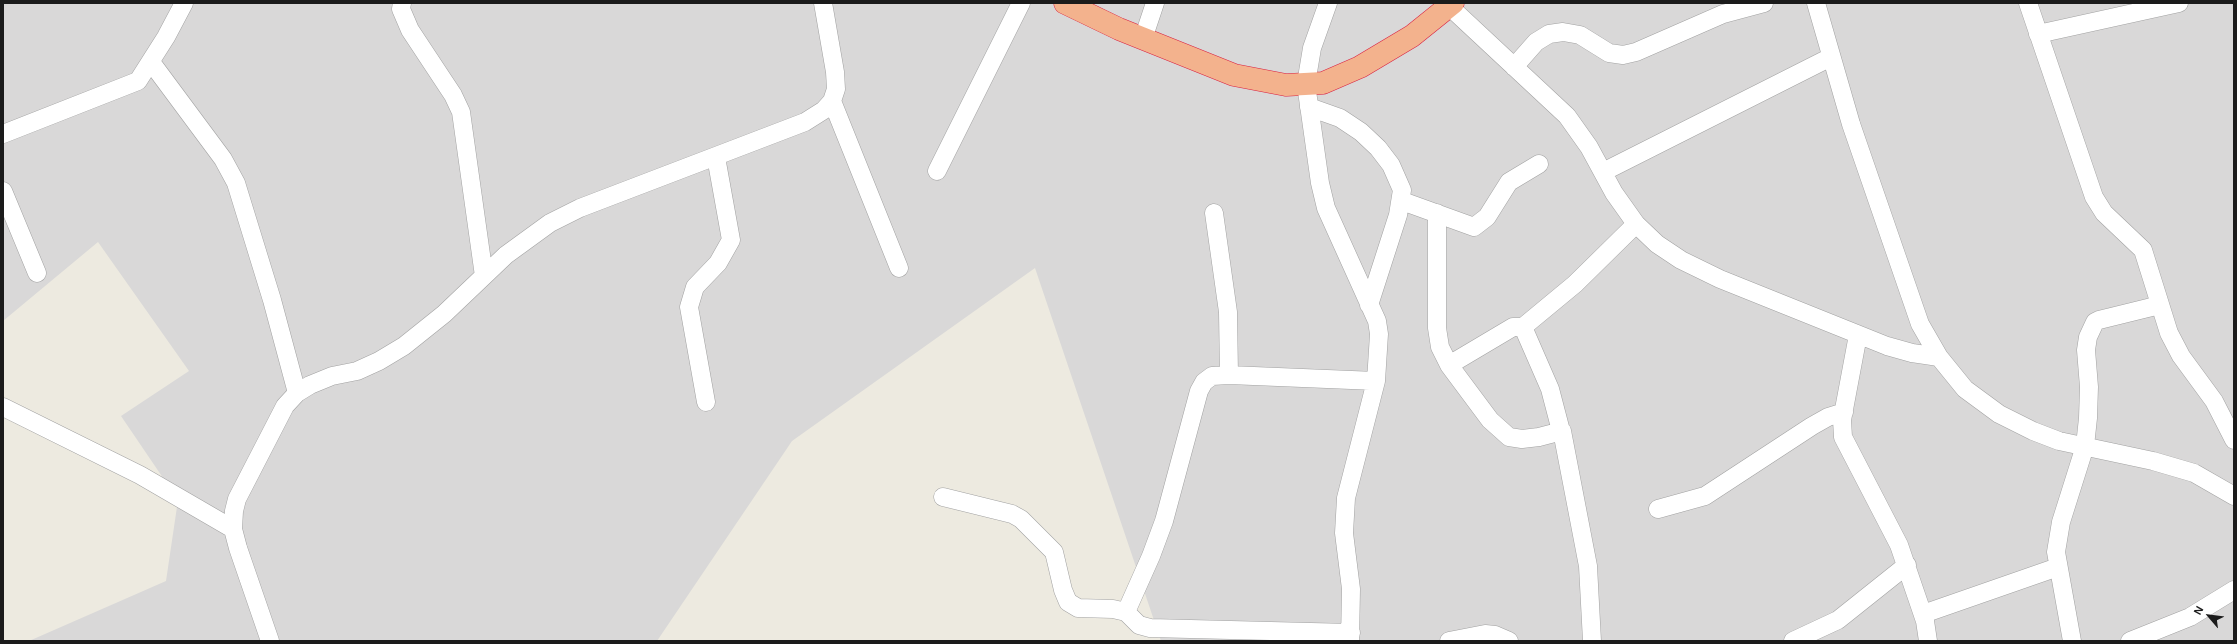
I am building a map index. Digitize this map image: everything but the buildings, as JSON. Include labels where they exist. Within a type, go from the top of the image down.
[{"type":"highway","points":[[1065,3],[1143,39],[1234,75],[1286,85],[1323,83],[1360,67],[1412,36],[1451,5]]},
{"type":"street","points":[[3,134],[138,81],[151,62],[184,3]]},
{"type":"street","points":[[402,3],[401,9],[410,30],[453,95],[461,112],[484,276]]},
{"type":"street","points":[[264,639],[233,529],[237,499],[271,429],[285,406],[297,393],[332,376],[357,371],[374,364],[404,346],[444,314],[506,255],[550,222],[580,208],[805,122],[824,110],[832,101],[836,90],[835,72],[823,3]]},
{"type":"street","points":[[937,171],[1021,3]]},
{"type":"street","points":[[1143,39],[1155,3]]},
{"type":"street","points":[[943,497],[1012,514],[1022,519],[1054,552],[1063,590],[1068,602],[1078,608],[1113,609],[1126,612],[1139,625],[1150,628],[1350,637],[1351,589],[1344,533],[1346,498],[1376,381],[1379,334],[1377,321],[1326,208],[1320,183],[1306,84],[1312,48],[1328,3]]},
{"type":"street","points":[[1514,66],[1536,42],[1549,34],[1563,32],[1580,35],[1608,53],[1623,55],[1636,52],[1723,14],[1764,3]]},
{"type":"street","points":[[1816,3],[1851,124],[1920,324],[1939,357],[1965,389],[1999,414],[2059,441],[2153,461],[2194,473],[2234,496]]},
{"type":"street","points":[[2028,3],[2094,198],[2104,213],[2143,250],[2169,333],[2181,356],[2214,401],[2234,440]]},
{"type":"street","points":[[2038,34],[2179,3]]},
{"type":"street","points":[[1451,5],[1568,116],[1589,147],[1636,224],[1657,244],[1681,260],[1720,279],[1858,335],[1912,354],[1939,357]]},
{"type":"street","points":[[1603,172],[1831,56]]},
{"type":"street","points":[[151,62],[223,159],[236,183],[272,300],[297,393]]},
{"type":"street","points":[[832,101],[899,268]]},
{"type":"street","points":[[1309,106],[1340,118],[1361,132],[1378,148],[1398,178],[1402,190],[1402,201],[1369,305]]},
{"type":"street","points":[[706,402],[689,307],[695,287],[718,263],[731,240],[716,157]]},
{"type":"street","points":[[1402,201],[1474,227],[1480,224],[1487,217],[1509,182],[1539,164]]},
{"type":"street","points":[[3,191],[37,273]]},
{"type":"street","points":[[1214,213],[1228,312],[1228,375]]},
{"type":"street","points":[[1437,213],[1437,328],[1440,347],[1450,365],[1490,420],[1509,437],[1522,439],[1561,432]]},
{"type":"street","points":[[1450,365],[1513,327],[1523,327],[1575,284],[1636,224]]},
{"type":"street","points":[[2072,641],[2069,616],[2056,552],[2058,537],[2085,446],[2089,387],[2086,350],[2092,327],[2099,320],[2160,305]]},
{"type":"street","points":[[1523,327],[1550,389],[1561,432],[1588,566],[1592,641]]},
{"type":"street","points":[[1858,335],[1844,412],[1843,437],[1899,544],[1923,614],[1928,641]]},
{"type":"street","points":[[1126,612],[1151,556],[1164,521],[1199,391],[1204,382],[1212,376],[1228,375],[1376,381]]},
{"type":"street","points":[[3,407],[140,475],[233,529]]},
{"type":"street","points":[[1658,508],[1705,496],[1812,426],[1828,417],[1844,412]]},
{"type":"street","points":[[1800,640],[1838,620],[1907,565]]},
{"type":"street","points":[[1923,614],[2058,567]]},
{"type":"street","points":[[2130,641],[2190,617],[2234,590]]},
{"type":"street","points":[[1449,641],[1470,639],[1485,634],[1495,635],[1509,641]]},
{"type":"shaded area","points":[[3,3],[2234,3],[2234,641],[1161,641],[1035,268],[792,441],[657,641],[29,641],[166,581],[178,500],[121,416],[189,371],[98,242],[3,321]]}]
